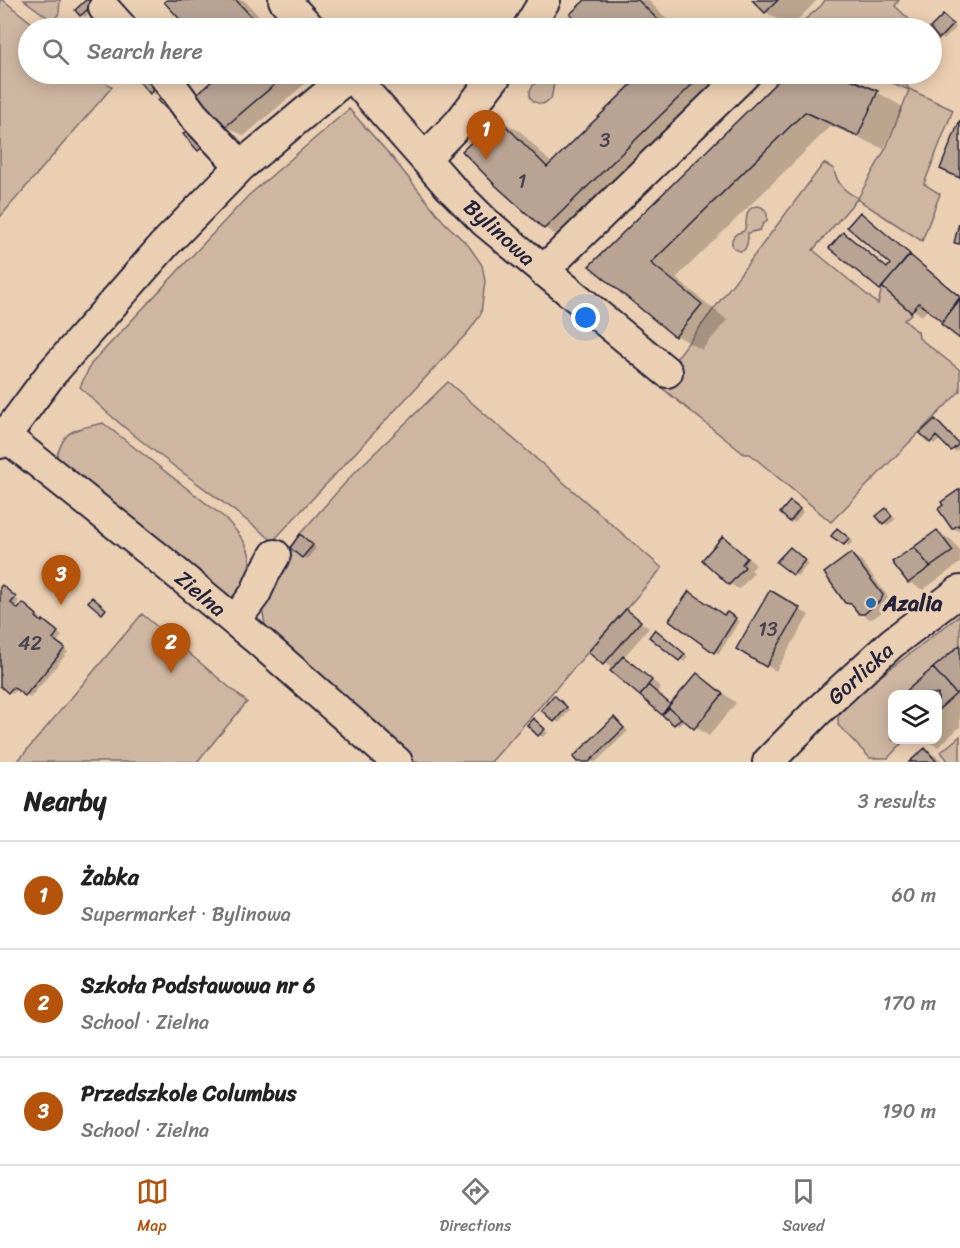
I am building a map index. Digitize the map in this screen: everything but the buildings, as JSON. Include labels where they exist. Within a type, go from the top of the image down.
[{"type":"street","points":[[284,0],[301,18]]},
{"type":"street","points":[[534,18],[545,0]]},
{"type":"street","points":[[171,84],[193,115],[241,166]]},
{"type":"street","points":[[2,437],[51,374],[164,245],[241,166],[339,84]]},
{"type":"street","name":"Bylinowa","points":[[360,84],[485,222],[667,372]]},
{"type":"street","points":[[425,158],[459,123],[489,84]]},
{"type":"street","points":[[543,270],[735,84]]},
{"type":"street","name":"Zielna","points":[[2,437],[156,556],[235,621],[397,762]]},
{"type":"street","name":"Zielna","points":[[235,621],[255,594],[275,555]]},
{"type":"street","name":"Gorlicka","points":[[768,762],[817,712],[892,643],[960,591]]},
{"type":"shaded area","points":[[0,0],[3,0],[26,18],[18,18],[18,84],[108,84],[112,87],[0,217]]},
{"type":"shaded area","points":[[24,0],[60,0],[59,13],[56,18],[49,18]]},
{"type":"shaded area","points":[[825,0],[899,0],[895,6],[908,18],[807,18]]},
{"type":"shaded area","points":[[534,84],[554,84],[551,99],[543,104],[537,103],[530,97]]},
{"type":"shaded area","points":[[895,84],[906,84],[909,89],[953,110],[924,184],[940,194],[922,241],[857,199],[813,250],[878,304],[882,287],[912,313],[904,320],[918,332],[919,338],[960,370],[960,391],[831,522],[750,454],[744,454],[657,384],[824,163],[834,169],[842,186],[858,198],[887,146],[909,90]]},
{"type":"shaded area","points":[[349,109],[391,156],[443,221],[468,245],[482,265],[485,281],[481,314],[469,331],[273,541],[150,448],[80,387],[91,364],[248,196]]},
{"type":"shaded area","points":[[757,206],[766,211],[767,221],[760,230],[748,233],[745,249],[737,250],[732,246],[732,239],[736,234],[744,231],[749,210]]},
{"type":"shaded area","points":[[448,382],[662,568],[491,762],[414,762],[266,629],[261,604],[275,567],[300,534],[353,474]]},
{"type":"shaded area","points":[[103,423],[225,518],[243,539],[250,556],[249,565],[236,600],[225,600],[55,462],[62,443],[70,433]]},
{"type":"shaded area","points":[[142,614],[247,702],[197,762],[17,762]]},
{"type":"shaded area","points":[[960,615],[960,645],[908,690],[888,690],[888,744],[901,744],[888,758],[870,758],[838,725],[841,712],[873,682]]},
{"type":"shaded area","points":[[960,736],[960,762],[949,762],[941,752]]},
{"type":"place","name":"Żabka","points":[[486,160]]},
{"type":"place","name":"Azalia","points":[[871,603]]},
{"type":"place","name":"Przedszkole Columbus","points":[[61,605]]},
{"type":"place","name":"Szkoła Podstawowa nr 6","points":[[171,673]]}]
